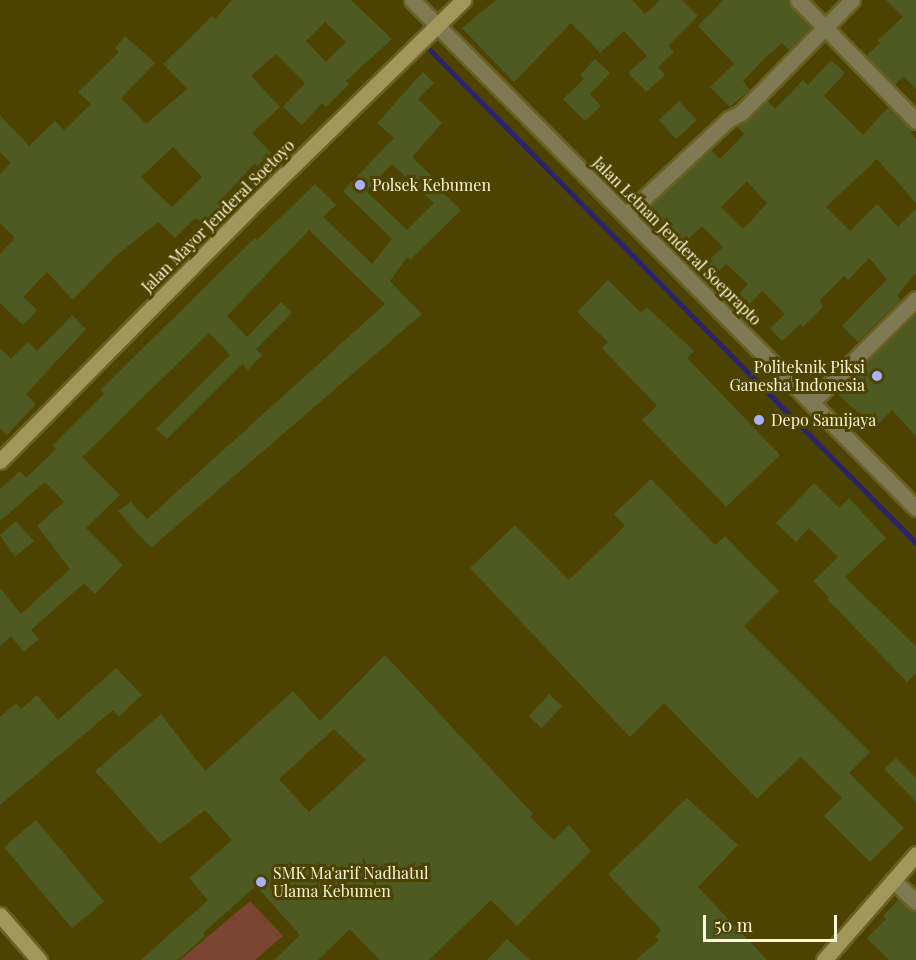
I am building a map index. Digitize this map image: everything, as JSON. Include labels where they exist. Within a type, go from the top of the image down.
[{"type":"main road","name":"Jalan Mayor Jenderal Soetoyo","points":[[0,460],[248,210],[463,0]]},
{"type":"main road","points":[[824,960],[916,854]]},
{"type":"main road","points":[[0,915],[39,960]]},
{"type":"street","name":"Jalan Letnan Jenderal Soeprapto","points":[[412,0],[916,508]]},
{"type":"street","points":[[798,0],[916,121]]},
{"type":"street","points":[[626,215],[729,119],[741,113],[852,0]]},
{"type":"street","points":[[812,402],[916,299]]},
{"type":"street","points":[[893,880],[916,902]]},
{"type":"shaded area","points":[[250,901],[283,936],[255,960],[180,960]]},
{"type":"building","points":[[232,0],[351,0],[392,39],[346,81],[349,84],[326,107],[322,103],[302,125],[283,107],[305,83],[276,54],[251,76],[280,107],[252,133],[271,153],[257,166],[255,163],[220,201],[230,212],[210,232],[197,218],[175,238],[158,222],[116,256],[73,300],[47,272],[23,297],[37,310],[23,325],[0,303],[0,254],[15,238],[0,223],[0,174],[11,163],[0,152],[0,115],[29,146],[55,121],[64,130],[91,104],[78,92],[119,52],[115,48],[125,36],[155,63],[121,98],[146,124],[187,89],[163,64],[212,16],[215,19]],"holes":[[[325,22],[346,42],[326,62],[306,41]],[[173,147],[202,177],[172,207],[141,177]]]},
{"type":"building","points":[[496,0],[632,0],[645,14],[660,0],[682,0],[698,16],[668,46],[674,52],[658,67],[665,75],[646,92],[628,73],[647,56],[624,31],[600,53],[571,23],[514,82],[462,28]]},
{"type":"building","points":[[723,0],[789,0],[791,7],[811,28],[789,50],[782,43],[766,57],[743,81],[750,90],[730,107],[710,87],[734,64],[698,26]]},
{"type":"building","points":[[886,0],[916,0],[916,89],[903,76],[895,85],[866,56],[880,43],[877,41],[903,17]]},
{"type":"building","points":[[595,59],[610,73],[590,94],[601,106],[585,121],[563,99],[584,79],[580,75]]},
{"type":"building","points":[[831,60],[845,73],[824,96],[863,135],[888,108],[912,131],[916,139],[916,203],[877,159],[826,207],[850,231],[877,204],[898,227],[916,209],[916,273],[897,296],[901,300],[858,342],[842,326],[887,279],[869,258],[848,280],[844,276],[820,300],[823,307],[803,327],[800,324],[782,341],[770,328],[785,314],[762,291],[750,304],[739,294],[748,284],[726,264],[712,278],[701,268],[723,247],[702,226],[682,245],[646,209],[711,150],[720,159],[744,134],[738,127],[764,104],[768,101],[775,109],[803,80],[808,85]],"holes":[[[747,181],[767,203],[743,229],[721,207]]]},
{"type":"building","points":[[423,72],[434,83],[418,99],[442,123],[412,157],[440,184],[437,187],[461,210],[410,260],[407,257],[390,281],[422,314],[151,548],[118,511],[131,502],[147,519],[385,304],[309,230],[227,316],[247,337],[281,302],[292,313],[256,349],[262,355],[248,370],[242,364],[167,439],[156,429],[230,355],[209,333],[82,457],[120,495],[86,528],[123,565],[95,594],[84,583],[31,630],[39,639],[24,652],[11,636],[0,646],[0,588],[21,614],[70,569],[37,526],[64,502],[45,482],[0,521],[0,489],[20,471],[26,478],[56,449],[52,446],[104,394],[100,390],[255,238],[257,240],[315,184],[336,205],[323,217],[372,264],[392,239],[343,191],[394,138],[377,123]],"holes":[[[392,164],[434,203],[407,230],[366,191]]]},
{"type":"building","points":[[679,101],[697,120],[676,139],[659,120]]},
{"type":"building","points":[[608,280],[641,313],[647,307],[694,351],[687,358],[780,455],[726,507],[642,420],[657,406],[602,348],[608,342],[577,312]]},
{"type":"building","points":[[915,314],[916,436],[892,410],[874,428],[836,392]]},
{"type":"building","points":[[72,315],[86,329],[26,394],[36,404],[7,435],[0,428],[0,348],[11,359],[28,342],[37,351]]},
{"type":"building","points":[[651,479],[715,545],[725,536],[779,591],[744,626],[870,752],[849,773],[904,828],[870,862],[824,816],[842,798],[801,757],[757,799],[664,703],[630,737],[470,568],[515,525],[569,580],[625,526],[614,514]]},
{"type":"building","points":[[814,483],[839,508],[849,498],[886,538],[845,577],[916,646],[916,673],[907,682],[827,599],[829,597],[813,581],[838,557],[809,528],[796,542],[776,523]]},
{"type":"building","points":[[16,521],[34,541],[15,557],[0,535]]},
{"type":"building","points":[[385,655],[533,814],[530,817],[554,840],[569,825],[591,851],[517,926],[491,900],[429,960],[379,960],[350,929],[318,960],[274,960],[300,935],[256,886],[203,933],[205,936],[178,960],[141,960],[208,900],[189,878],[232,840],[205,810],[160,844],[95,771],[161,714],[205,771],[293,691],[320,721]],"holes":[[[334,729],[366,760],[309,812],[279,779]]]},
{"type":"building","points":[[116,668],[142,695],[119,717],[113,710],[0,805],[0,717],[16,703],[21,709],[37,695],[58,720]]},
{"type":"building","points":[[549,694],[562,706],[542,728],[529,716]]},
{"type":"building","points":[[896,758],[916,778],[916,802],[884,769]]},
{"type":"building","points":[[687,798],[738,845],[698,887],[767,960],[636,960],[659,940],[655,936],[661,930],[608,874]]},
{"type":"building","points":[[36,820],[104,901],[72,928],[4,847]]},
{"type":"building","points":[[899,899],[916,911],[916,960],[889,960],[867,938],[886,919],[883,916]]},
{"type":"building","points":[[507,939],[530,960],[487,960]]},
{"type":"waterway","points":[[430,50],[916,543]]},
{"type":"place","name":"Polsek Kebumen","points":[[360,185]]},
{"type":"place","name":"Politeknik Piksi Ganesha Indonesia","points":[[877,376]]},
{"type":"place","name":"Depo Samijaya","points":[[759,420]]},
{"type":"place","name":"SMK Ma'arif Nadhatul Ulama Kebumen","points":[[261,882]]}]
